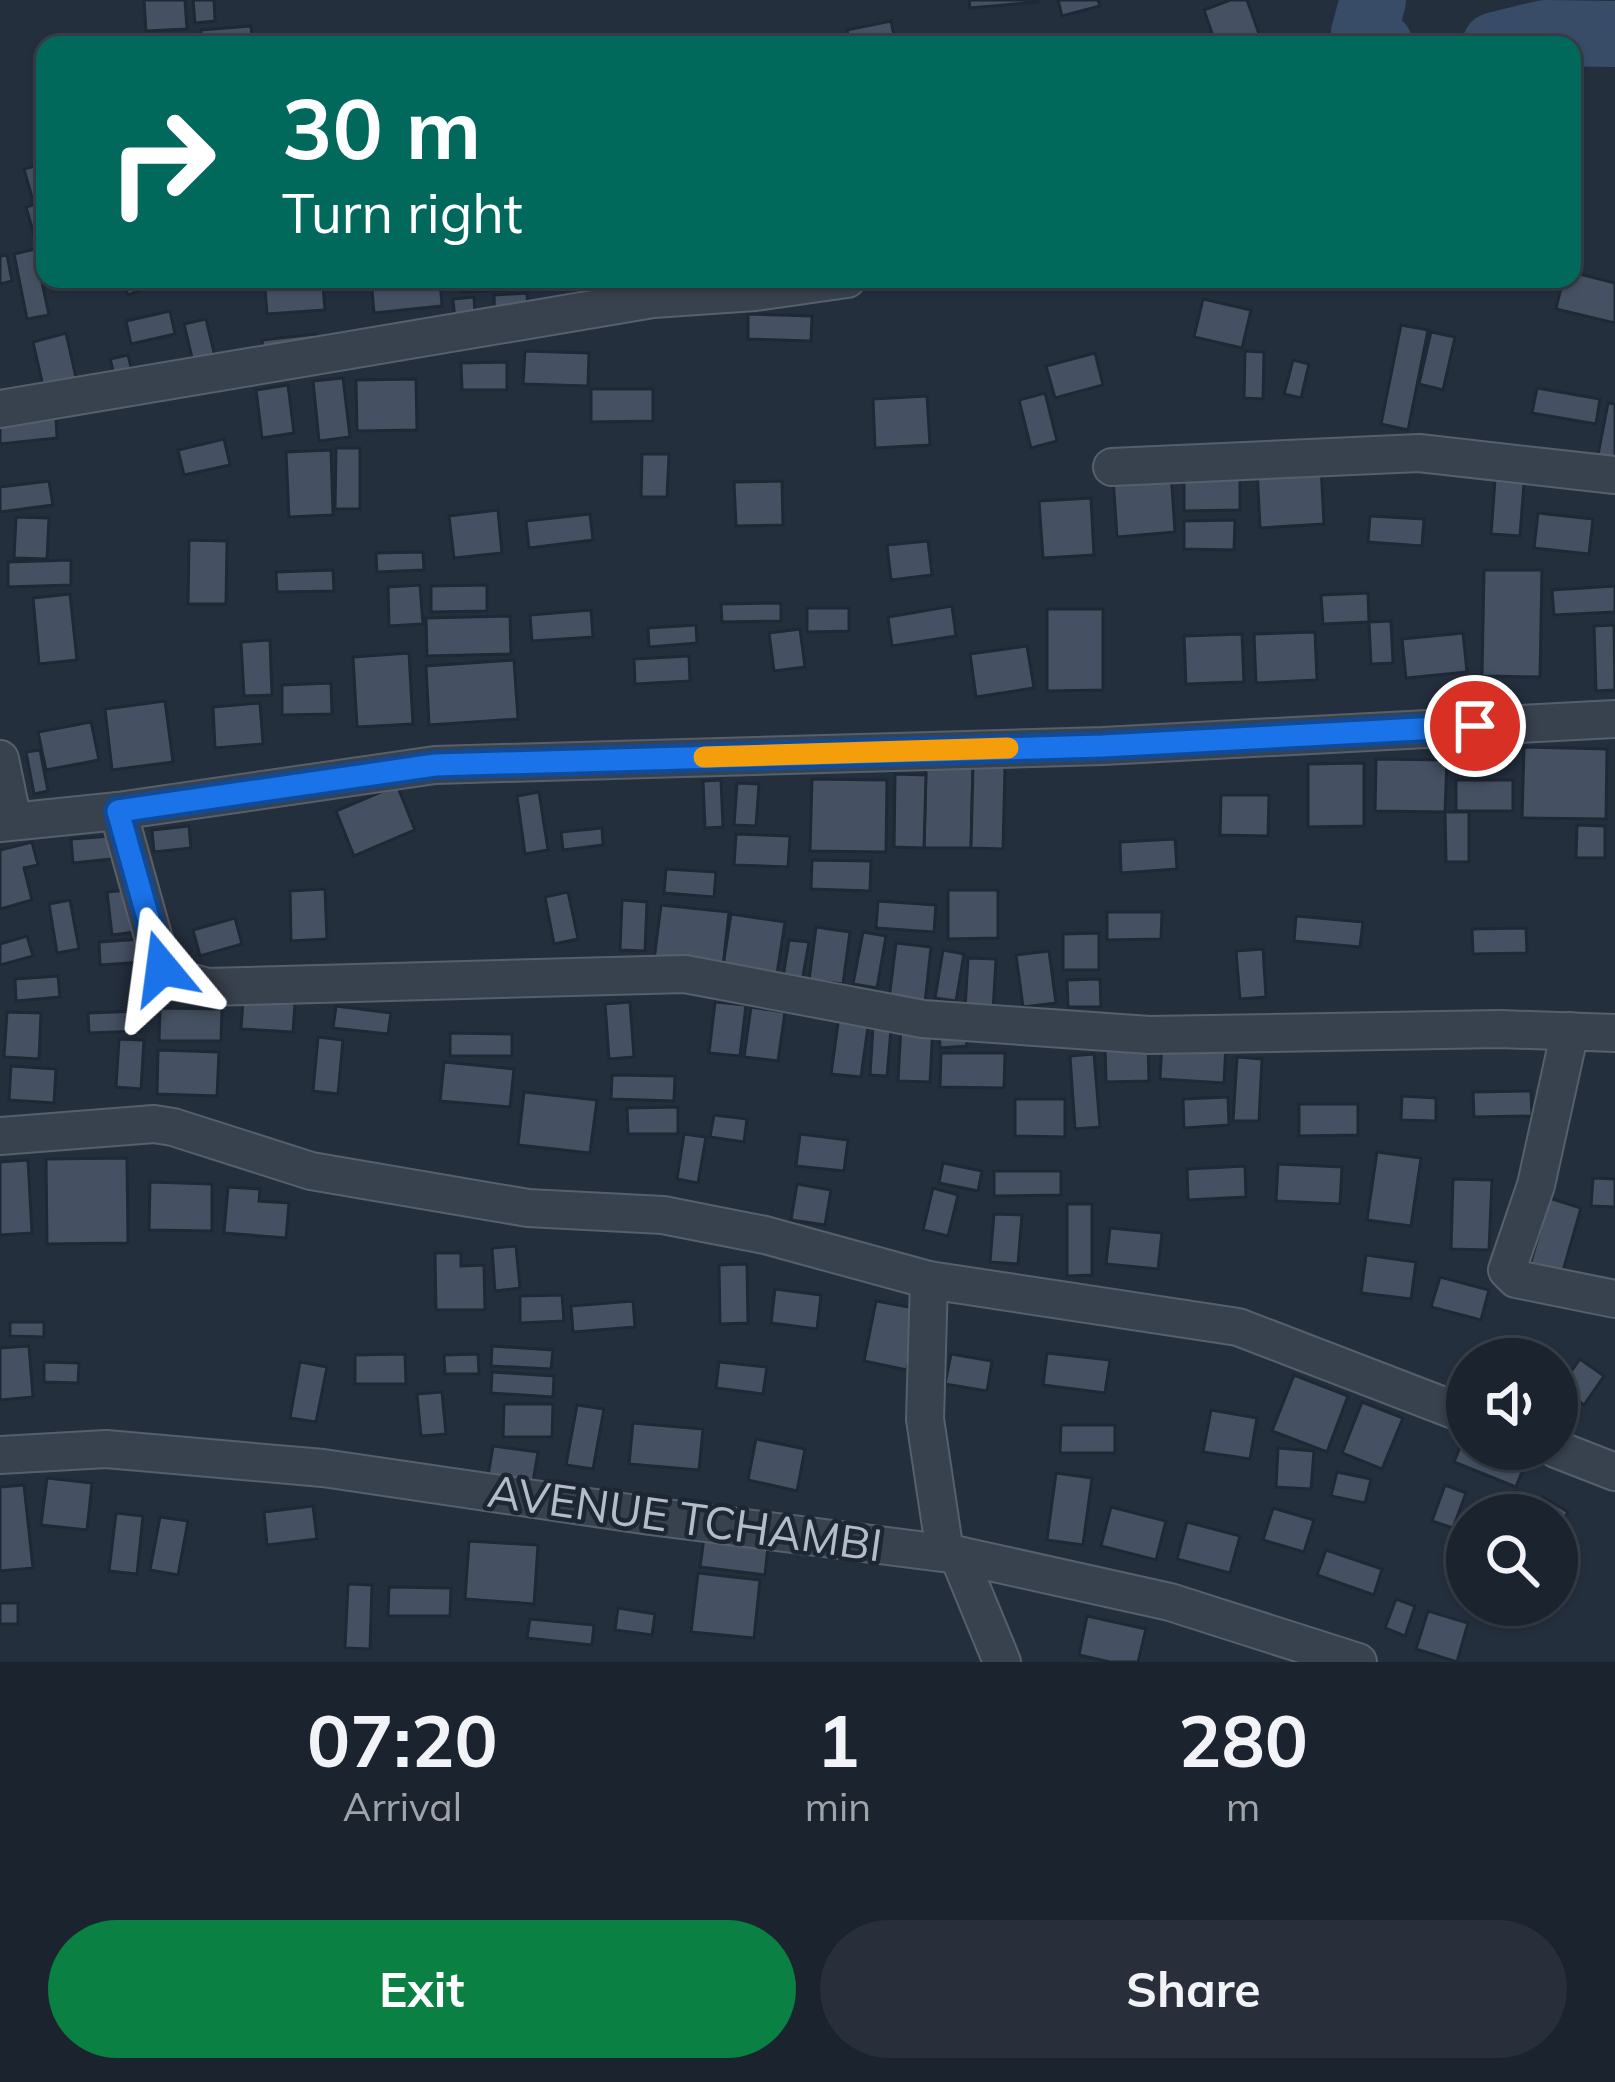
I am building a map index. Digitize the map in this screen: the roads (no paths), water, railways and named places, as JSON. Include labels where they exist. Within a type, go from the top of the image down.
[{"type":"street","points":[[0,409],[653,298],[784,288]]},
{"type":"street","points":[[1112,466],[1419,453],[1615,475]]},
{"type":"street","points":[[0,759],[7,822],[118,811],[435,765],[1103,746],[1615,719]]},
{"type":"street","points":[[118,811],[162,968],[176,978],[208,987],[685,974],[923,1019],[1149,1035],[1615,1033]]},
{"type":"street","points":[[1570,1031],[1536,1184],[1508,1270],[1516,1279],[1615,1299]]},
{"type":"street","points":[[0,1136],[154,1124],[311,1171],[528,1208],[663,1215],[765,1235],[929,1280],[1238,1328],[1446,1407]]},
{"type":"street","points":[[929,1280],[925,1419],[951,1554],[1002,1662]]},
{"type":"street","name":"AVENUE TCHAMBI","points":[[0,1455],[106,1450],[323,1468],[951,1554],[1170,1602],[1358,1662]]},
{"type":"street","points":[[1578,1458],[1615,1472]]},
{"type":"waterway","points":[[1368,36],[1364,33],[1373,0]]},
{"type":"waterway","points":[[1532,36],[1615,34]]}]
